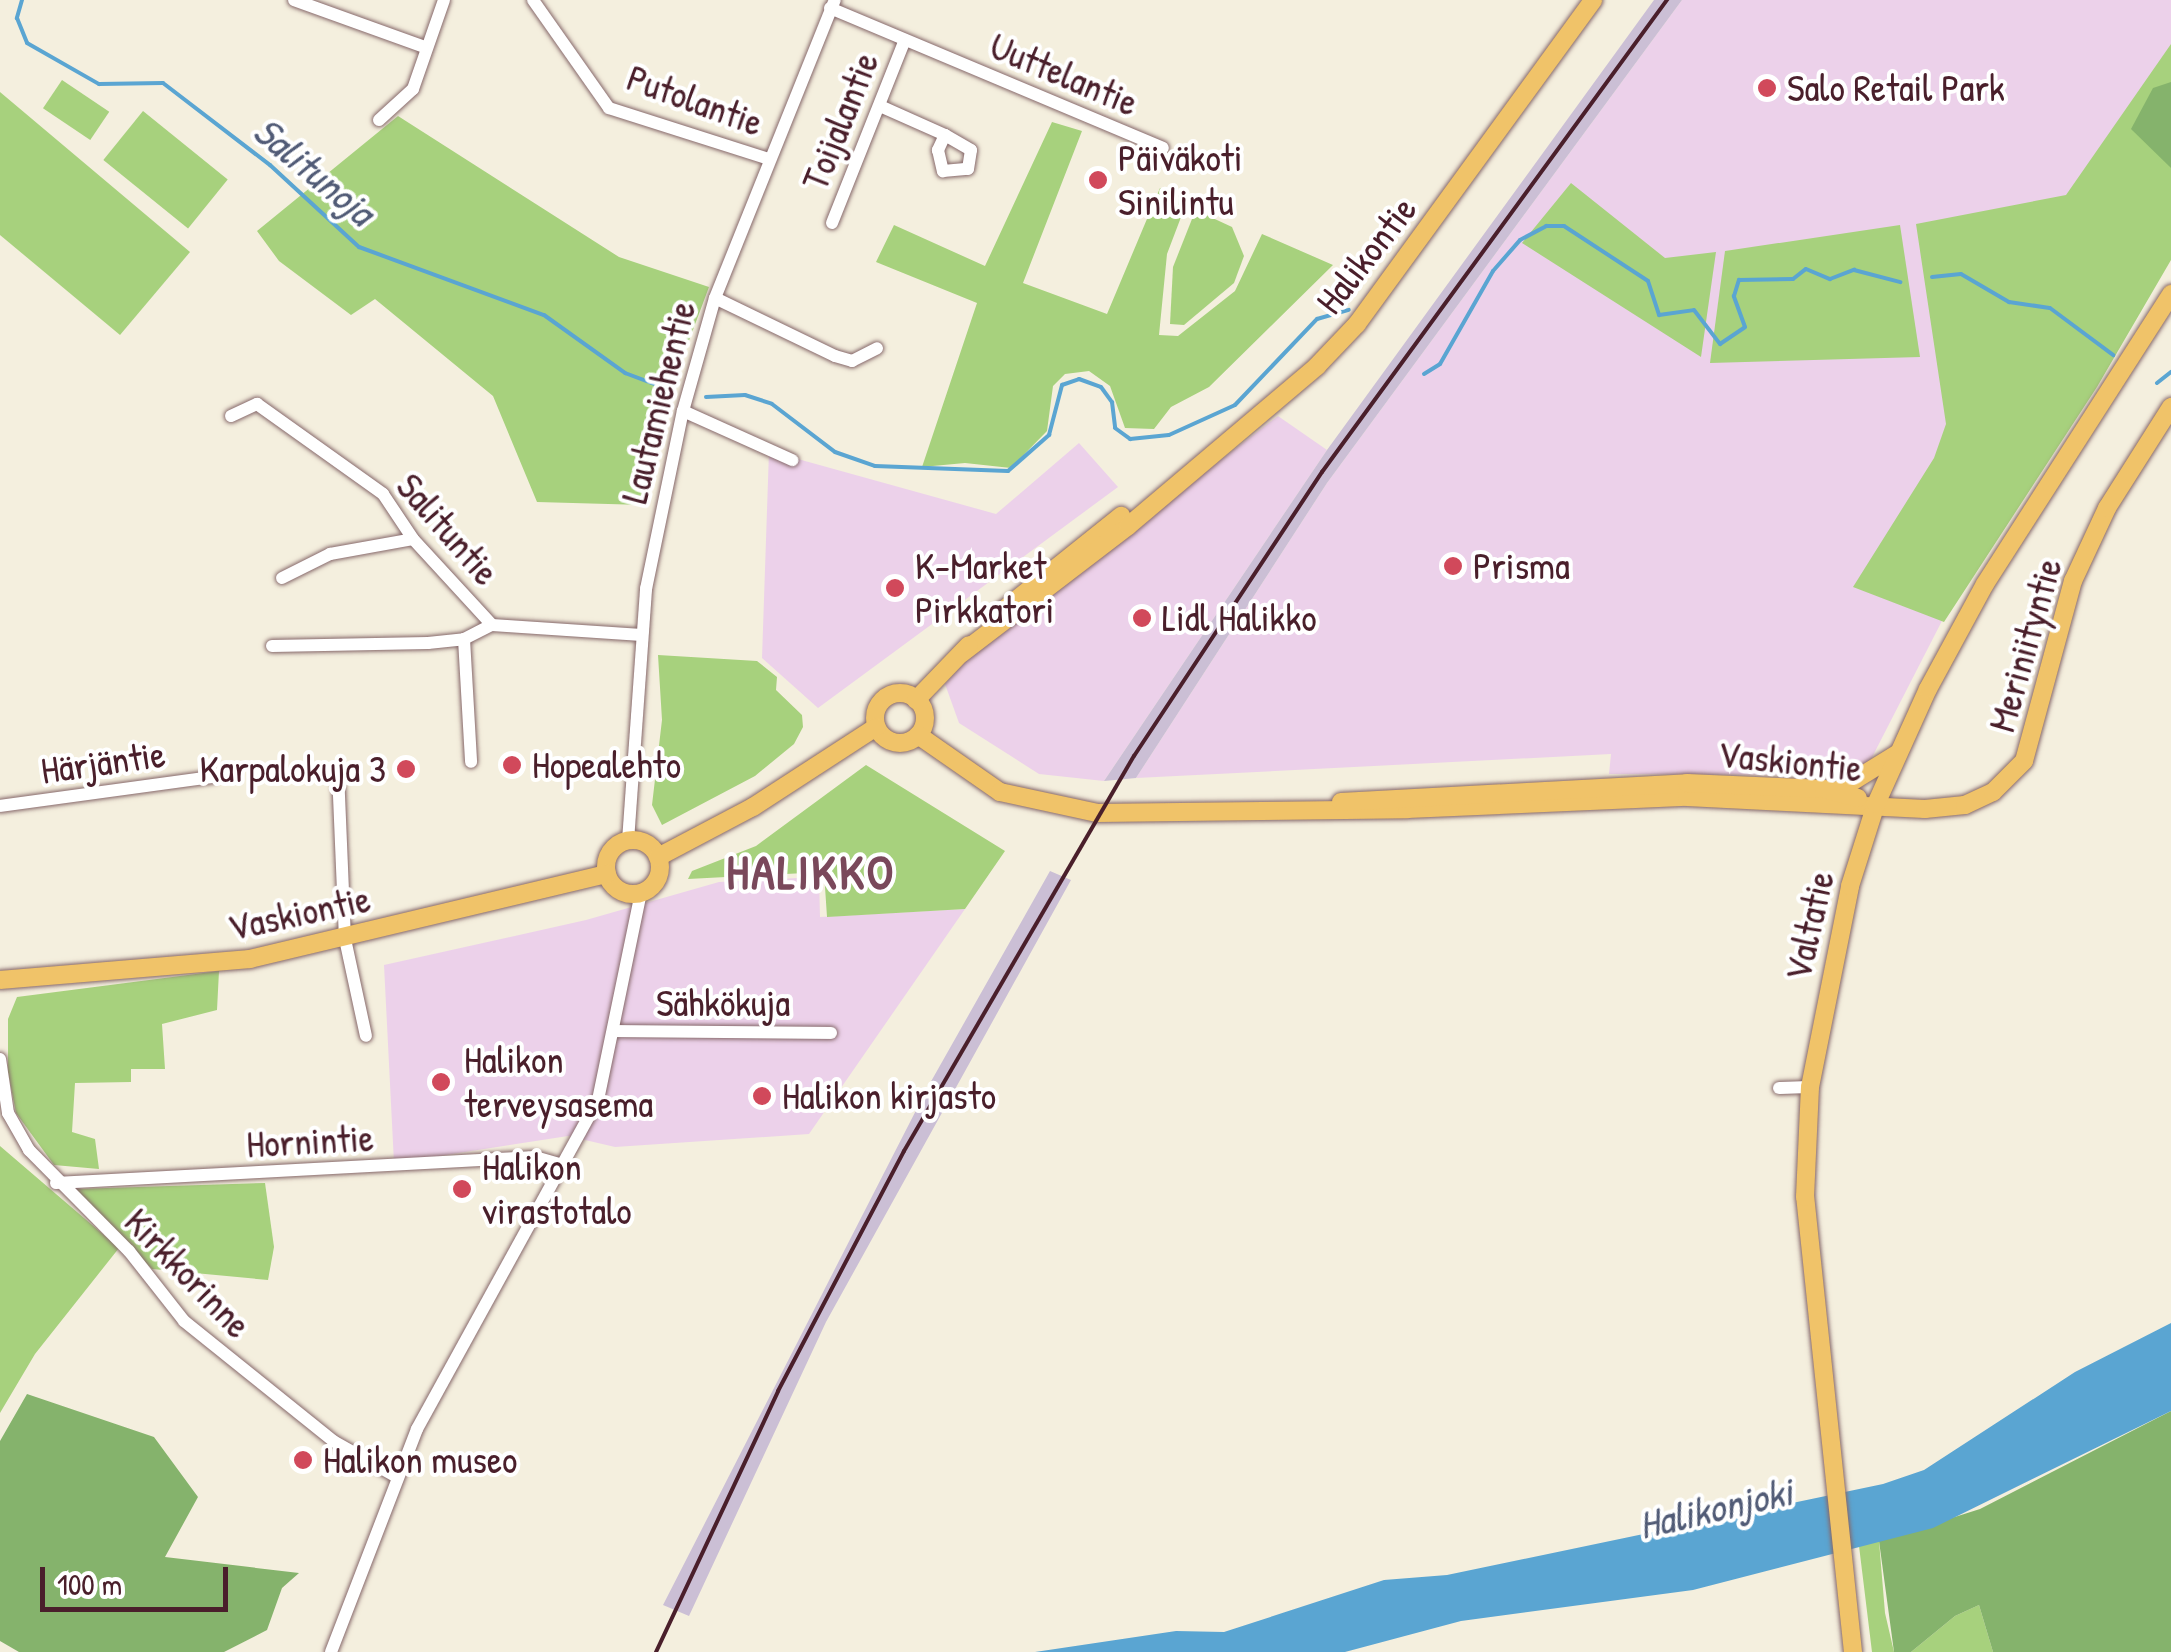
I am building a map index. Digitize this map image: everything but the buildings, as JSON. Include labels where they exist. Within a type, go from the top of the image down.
[{"type":"main road","name":"Halikontie","points":[[916,700],[1024,590],[1120,516],[1145,506],[1281,400],[1357,324],[1594,0]]},
{"type":"main road","name":"Valtatie","points":[[1853,1652],[1809,1247],[1810,1086],[1846,904],[1876,804],[1985,584],[2171,294]]},
{"type":"main road","name":"Meriniityntie","points":[[1876,804],[1965,805],[1994,792],[2024,761],[2073,580],[2108,508],[2171,406]]},
{"type":"main road","points":[[658,857],[753,807],[876,727],[884,698],[900,693],[916,700],[924,713],[918,736],[895,743],[876,727]]},
{"type":"main road","name":"Vaskiontie","points":[[918,736],[969,777],[1027,803],[1096,813],[1321,806],[1407,809],[1687,796],[1876,804]]},
{"type":"main road","points":[[1837,791],[1898,754]]},
{"type":"main road","name":"Vaskiontie","points":[[1321,806],[1364,796],[1687,783],[1837,791],[1876,804]]},
{"type":"main road","points":[[628,840],[645,843],[658,857],[657,879],[641,892],[621,891],[607,874],[609,854],[628,840]]},
{"type":"main road","name":"Vaskiontie","points":[[0,980],[143,974],[345,939],[607,874]]},
{"type":"street","points":[[294,0],[427,48]]},
{"type":"street","points":[[378,120],[413,90],[444,0]]},
{"type":"street","name":"Putolantie","points":[[533,0],[608,108],[769,158]]},
{"type":"street","name":"Lautamiehentie","points":[[628,840],[642,635],[683,411],[715,298],[833,4]]},
{"type":"street","name":"Uuttelantie","points":[[833,4],[905,40],[1163,148]]},
{"type":"street","name":"Toijalantie","points":[[832,224],[905,40]]},
{"type":"street","points":[[880,106],[945,135]]},
{"type":"street","points":[[715,298],[835,356],[852,361],[878,348]]},
{"type":"street","name":"Salituntie","points":[[231,416],[257,404],[383,494],[413,540],[492,625],[642,635]]},
{"type":"street","points":[[683,411],[792,460]]},
{"type":"street","points":[[282,578],[330,554],[413,540]]},
{"type":"street","points":[[272,646],[464,639],[492,625]]},
{"type":"street","points":[[464,639],[471,762]]},
{"type":"street","points":[[338,772],[345,939],[366,1036]]},
{"type":"street","name":"Härjäntie","points":[[0,806],[213,777]]},
{"type":"street","points":[[331,1652],[397,1477],[473,1322],[566,1166],[598,1100],[616,1032],[641,892]]},
{"type":"street","name":"Sähkökuja","points":[[616,1032],[831,1033]]},
{"type":"street","name":"Kirkkorinne","points":[[0,1059],[8,1113],[56,1183],[122,1244],[218,1355],[359,1458],[397,1477]]},
{"type":"street","points":[[1779,1088],[1810,1086]]},
{"type":"street","name":"Hornintie","points":[[56,1183],[536,1157],[566,1166]]},
{"type":"shaded area","points":[[1654,0],[1682,0],[1327,483],[1136,778],[1104,781],[1327,450]]},
{"type":"shaded area","points":[[1682,0],[2171,0],[2171,255],[1966,574],[1863,775],[1609,774],[1611,754],[1136,778],[1327,483]]},
{"type":"shaded area","points":[[1278,416],[1327,450],[1104,781],[1039,774],[959,723],[945,684],[978,647]]},
{"type":"shaded area","points":[[1079,443],[1118,487],[818,708],[762,658],[769,451],[996,514]]},
{"type":"shaded area","points":[[1050,871],[1071,880],[826,1322],[689,1616],[663,1605],[929,1085]]},
{"type":"shaded area","points":[[819,877],[820,917],[965,909],[809,1134],[615,1147],[568,1136],[394,1163],[384,965],[586,920],[719,882]]},
{"type":"green space","points":[[2171,44],[2171,260],[2097,387],[1944,622],[1853,587],[1934,458],[1946,424],[1916,224],[2066,195]]},
{"type":"green space","points":[[62,80],[109,112],[90,140],[43,108]]},
{"type":"green space","points":[[2171,82],[2171,168],[2131,129],[2153,88]]},
{"type":"green space","points":[[0,92],[190,252],[120,335],[0,235]]},
{"type":"green space","points":[[143,111],[228,180],[188,229],[103,160]]},
{"type":"green space","points":[[398,116],[619,257],[709,287],[675,378],[644,505],[537,502],[493,396],[375,299],[351,315],[279,261],[257,231]]},
{"type":"green space","points":[[1052,122],[1082,131],[1023,283],[1107,314],[1160,188],[1186,204],[1167,254],[1159,335],[1178,336],[1235,291],[1262,234],[1333,265],[1209,387],[1171,407],[1154,429],[1125,428],[1110,386],[1089,371],[1065,374],[1053,386],[1047,431],[1011,468],[965,463],[922,467],[977,303],[876,262],[894,225],[985,266]]},
{"type":"green space","points":[[1571,183],[1665,258],[1716,252],[1701,357],[1522,243]]},
{"type":"green space","points":[[1204,214],[1232,227],[1244,256],[1234,283],[1184,325],[1170,324],[1173,267],[1192,219]]},
{"type":"green space","points":[[1900,225],[1920,357],[1710,363],[1725,251]]},
{"type":"green space","points":[[658,655],[757,661],[777,677],[776,690],[802,715],[803,727],[794,744],[755,776],[662,825],[652,805],[662,720]]},
{"type":"green space","points":[[866,765],[1005,851],[965,909],[827,917],[824,872],[688,879],[692,871],[756,846]]},
{"type":"green space","points":[[219,971],[217,1010],[162,1024],[165,1069],[131,1069],[131,1082],[75,1083],[72,1132],[95,1139],[99,1169],[54,1165],[16,1113],[8,1072],[8,1019],[17,997]]},
{"type":"green space","points":[[0,1146],[119,1248],[35,1354],[0,1413]]},
{"type":"green space","points":[[265,1183],[274,1247],[268,1280],[152,1269],[75,1189]]},
{"type":"green space","points":[[27,1394],[154,1437],[198,1497],[165,1557],[299,1573],[282,1588],[267,1630],[224,1652],[19,1652],[0,1641],[0,1441]]},
{"type":"green space","points":[[2171,1411],[2171,1652],[1993,1652],[1979,1605],[1955,1616],[1911,1652],[1894,1652],[1879,1541],[1980,1509]]},
{"type":"green space","points":[[1879,1541],[1885,1613],[1894,1652],[1872,1652],[1859,1546]]},
{"type":"green space","points":[[1979,1605],[1993,1652],[1911,1652],[1955,1616]]},
{"type":"water","points":[[2171,1323],[2171,1411],[1933,1528],[1693,1590],[1461,1621],[1345,1652],[1035,1652],[1176,1631],[1224,1632],[1384,1580],[1447,1575],[1883,1484],[1924,1470],[2075,1372]]},
{"type":"waterway","name":"Salitunoja","points":[[22,0],[17,18],[27,43],[99,84],[163,83],[270,165],[359,247],[544,315],[625,373],[668,389]]},
{"type":"waterway","name":"Salitunoja","points":[[1424,374],[1440,364],[1493,271],[1520,240],[1546,226],[1564,226],[1648,281],[1659,315],[1694,310],[1720,344],[1745,327],[1734,296],[1739,280],[1793,279],[1806,269],[1830,279],[1854,270],[1900,282]]},
{"type":"waterway","name":"Salitunoja","points":[[1932,277],[1961,274],[2009,302],[2050,308],[2113,355]]},
{"type":"waterway","name":"Salitunoja","points":[[706,397],[745,395],[772,404],[835,452],[875,466],[1008,471],[1049,435],[1062,385],[1079,379],[1101,387],[1112,402],[1115,428],[1130,439],[1169,435],[1235,405],[1317,319],[1349,310]]},
{"type":"waterway","name":"Salitunoja","points":[[2157,383],[2171,372]]},
{"type":"railway","points":[[656,1652],[778,1391],[904,1151],[1134,756],[1322,472],[1667,0]]},
{"type":"place","name":"Salo Retail Park","points":[[1767,88]]},
{"type":"place","name":"Päiväkoti Sinilintu","points":[[1098,180]]},
{"type":"place","name":"Prisma","points":[[1453,566]]},
{"type":"place","name":"K-Market Pirkkatori","points":[[895,588]]},
{"type":"place","name":"Lidl Halikko","points":[[1142,618]]},
{"type":"place","name":"Hopealehto","points":[[512,765]]},
{"type":"place","name":"Karpalokuja 3","points":[[406,769]]},
{"type":"place","name":"Halikon terveysasema","points":[[441,1082]]},
{"type":"place","name":"Halikon kirjasto","points":[[762,1096]]},
{"type":"place","name":"Halikon virastotalo","points":[[462,1189]]},
{"type":"place","name":"Halikon museo","points":[[303,1460]]},
{"type":"district","name":"HALIKKO","points":[[811,872]]},
{"type":"water label","name":"Halikonjoki","points":[[1715,1507]]}]
